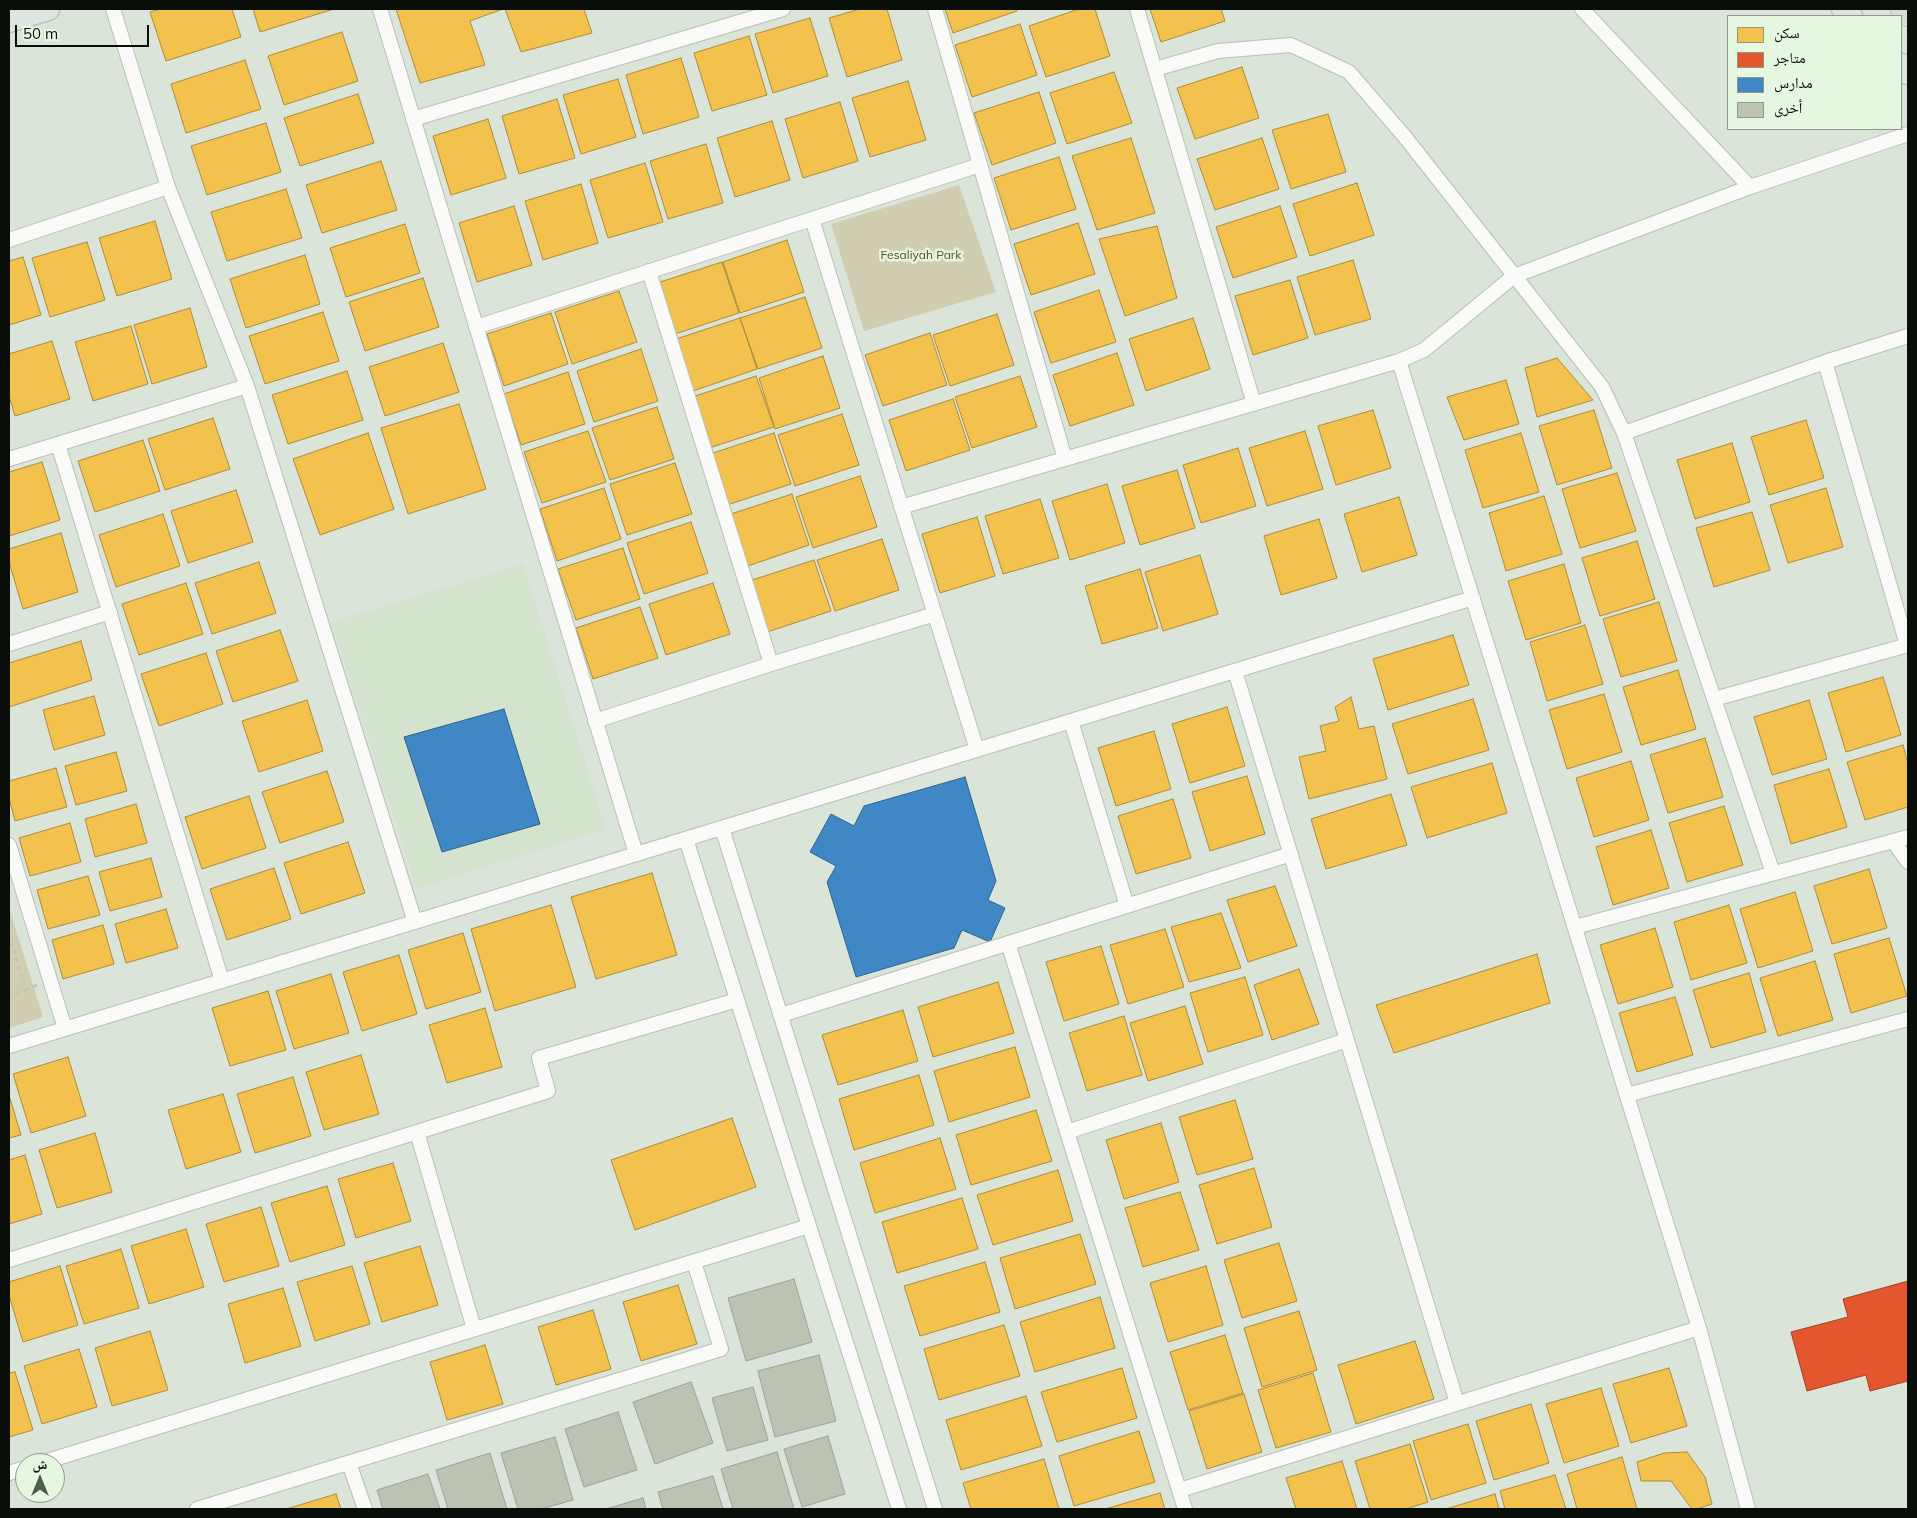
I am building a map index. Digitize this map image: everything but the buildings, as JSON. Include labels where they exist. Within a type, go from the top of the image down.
[{"type":"highway","points":[[1903,9],[1908,14]]},
{"type":"main road","points":[[9,20],[48,9]]},
{"type":"street","points":[[114,9],[168,187],[247,386],[415,922]]},
{"type":"street","points":[[380,9],[636,854]]},
{"type":"street","points":[[413,119],[783,9]]},
{"type":"street","points":[[935,9],[1065,459]]},
{"type":"street","points":[[1137,9],[1254,404]]},
{"type":"street","points":[[1582,9],[1750,187]]},
{"type":"street","points":[[1155,69],[1218,51],[1291,45],[1349,72],[1405,137],[1602,387],[1624,433],[1773,874]]},
{"type":"street","points":[[901,507],[1399,362],[1424,350],[1514,276],[1750,187],[1908,134]]},
{"type":"street","points":[[476,327],[980,165]]},
{"type":"street","points":[[9,240],[168,187]]},
{"type":"street","points":[[812,219],[977,750]]},
{"type":"street","points":[[649,272],[771,664]]},
{"type":"street","points":[[1624,433],[1825,362],[1908,337]]},
{"type":"street","points":[[1399,362],[1699,1328],[1748,1509]]},
{"type":"street","points":[[1714,699],[1908,645],[1825,362]]},
{"type":"street","points":[[9,459],[247,386]]},
{"type":"street","points":[[58,444],[222,981]]},
{"type":"street","points":[[9,1046],[1473,598]]},
{"type":"street","points":[[9,644],[110,612]]},
{"type":"street","points":[[595,720],[935,614]]},
{"type":"street","points":[[1235,671],[1458,1403]]},
{"type":"street","points":[[1071,721],[1127,906]]},
{"type":"street","points":[[722,828],[936,1509]]},
{"type":"street","points":[[1575,927],[1908,837]]},
{"type":"street","points":[[686,839],[899,1509]]},
{"type":"street","points":[[1892,841],[1908,862]]},
{"type":"street","points":[[9,845],[65,1029]]},
{"type":"street","points":[[781,1015],[1290,854]]},
{"type":"street","points":[[1008,943],[1185,1509]]},
{"type":"street","points":[[9,1260],[548,1091],[539,1058],[737,1000]]},
{"type":"street","points":[[1627,1095],[1908,1019]]},
{"type":"street","points":[[1067,1132],[1347,1040]]},
{"type":"street","points":[[417,1132],[474,1329]]},
{"type":"street","points":[[65,1456],[808,1226]]},
{"type":"street","points":[[197,1509],[721,1349],[694,1262]]},
{"type":"street","points":[[1180,1490],[1699,1328]]},
{"type":"street","points":[[349,1463],[365,1509]]},
{"type":"path","points":[[9,935],[10,945],[26,990],[9,995]]},
{"type":"shaded area","points":[[523,564],[606,829],[417,889],[331,622]]},
{"type":"green space","name":"Fesaliyah Park","points":[[959,185],[996,292],[864,331],[831,224]]},
{"type":"green space","points":[[9,908],[43,1017],[9,1028]]}]
